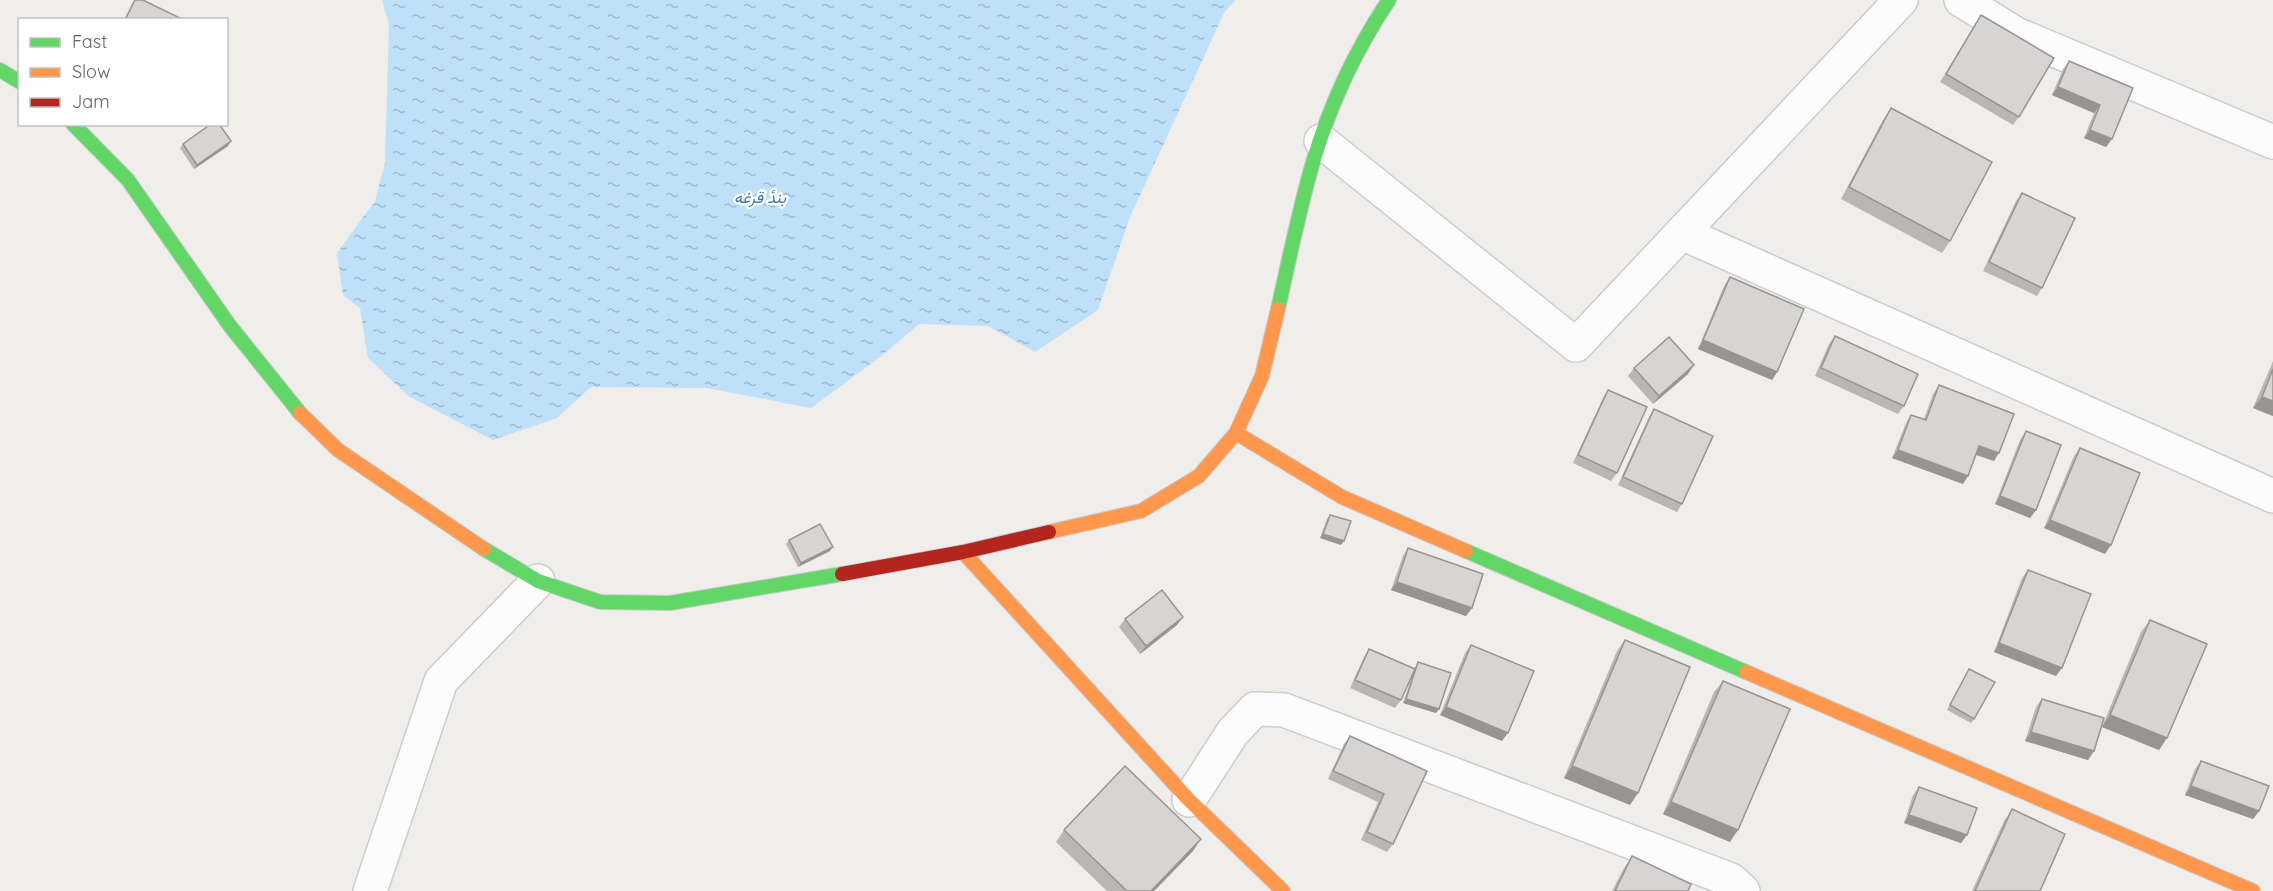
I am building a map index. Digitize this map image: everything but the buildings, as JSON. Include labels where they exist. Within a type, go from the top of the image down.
[{"type":"main road","points":[[75,126],[128,180],[230,326],[295,409],[338,450],[489,552],[538,581],[600,602],[670,603],[738,593],[963,552],[1141,511],[1199,476],[1236,433],[1262,376],[1313,161],[1341,83],[1389,0]]},
{"type":"main road","points":[[0,70],[18,81]]},
{"type":"main road","points":[[1236,433],[1342,497],[2253,891]]},
{"type":"main road","points":[[963,552],[1189,800],[1283,891]]},
{"type":"street","points":[[1321,141],[1576,345],[1901,0]]},
{"type":"street","points":[[1961,0],[2016,34],[2273,142]]},
{"type":"street","points":[[1682,233],[2273,496]]},
{"type":"street","points":[[370,891],[441,681],[538,581]]},
{"type":"street","points":[[1189,800],[1233,732],[1256,710],[1284,710],[1731,880],[1743,891]]},
{"type":"water","name":"بندٔ قرغه","points":[[382,0],[1235,0],[1224,13],[1130,217],[1098,310],[1035,352],[988,326],[919,324],[884,354],[811,408],[707,388],[591,387],[557,418],[493,440],[408,396],[368,358],[360,308],[343,295],[337,253],[375,201],[385,163],[389,25]]},
{"type":"traffic: fast","points":[[1278,309],[1303,198],[1320,141],[1355,58],[1389,0]]},
{"type":"traffic: fast","points":[[0,70],[18,81]]},
{"type":"traffic: fast","points":[[75,126],[128,180],[230,326],[300,413]]},
{"type":"traffic: fast","points":[[484,549],[538,581],[600,602],[670,603],[842,574]]},
{"type":"traffic: fast","points":[[1466,551],[1746,672]]},
{"type":"traffic: slow","points":[[1049,532],[1141,511],[1199,476],[1236,433],[1262,376],[1278,309]]},
{"type":"traffic: slow","points":[[300,413],[338,450],[484,549]]},
{"type":"traffic: slow","points":[[1236,433],[1342,497],[1466,551]]},
{"type":"traffic: slow","points":[[963,552],[1189,800],[1283,891]]},
{"type":"traffic: slow","points":[[1746,672],[2253,891]]},
{"type":"traffic: jam","points":[[842,574],[963,552],[1049,532]]}]
